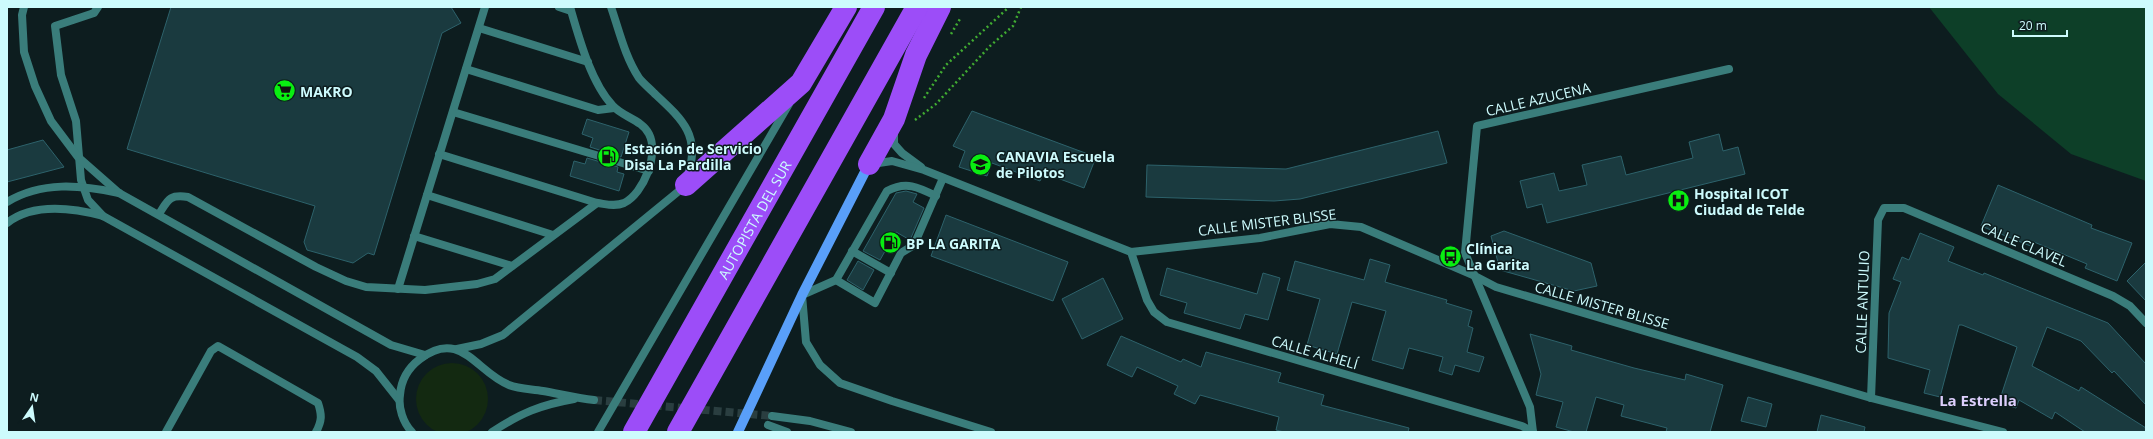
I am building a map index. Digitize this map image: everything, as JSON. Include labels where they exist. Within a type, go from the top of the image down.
[{"type":"highway","points":[[686,185],[771,112],[801,83],[846,7]]},
{"type":"highway","name":"AUTOPISTA DEL SUR","points":[[634,432],[874,7]]},
{"type":"highway","points":[[678,432],[917,7]]},
{"type":"highway","points":[[868,164],[902,121],[916,55],[940,7]]},
{"type":"main road","points":[[738,432],[802,296],[868,164]]},
{"type":"street","points":[[24,7],[22,15],[24,52],[35,86],[51,121],[78,157],[119,193],[391,345],[425,355]]},
{"type":"street","points":[[98,7],[94,13],[55,26],[61,75],[76,121],[78,157],[83,186],[88,200],[104,216],[356,357],[376,371],[399,400]]},
{"type":"street","points":[[398,289],[485,7]]},
{"type":"street","points":[[440,154],[597,203],[615,205],[625,203],[642,184],[649,171],[652,146],[649,134],[643,126],[614,108],[606,98],[588,62],[570,9],[559,7]]},
{"type":"street","points":[[410,431],[402,416],[399,400],[401,387],[406,374],[414,363],[425,355],[438,350],[458,349],[481,344],[503,335],[686,185],[693,160],[692,140],[687,127],[679,116],[639,78],[627,54],[611,7]]},
{"type":"street","points":[[479,28],[588,62]]},
{"type":"street","points":[[466,69],[598,110],[614,108]]},
{"type":"street","name":"CALLE AZUCENA","points":[[1533,432],[1530,407],[1465,253],[1477,126],[1729,70]]},
{"type":"street","points":[[598,432],[801,83]]},
{"type":"street","points":[[453,112],[649,171]]},
{"type":"street","name":"CALLE MISTER BLISSE","points":[[902,121],[894,144],[902,153],[924,170]]},
{"type":"street","name":"CALLE MISTER BLISSE","points":[[868,164],[892,161],[924,170],[1131,252],[1260,238],[1330,224],[1361,227],[1473,275],[1496,287],[1871,398],[2004,432]]},
{"type":"street","points":[[836,280],[875,303],[901,253],[914,245],[943,178]]},
{"type":"street","points":[[7,202],[30,193],[63,186],[83,186],[119,193]]},
{"type":"street","points":[[936,196],[915,186],[896,186],[887,191],[836,280],[802,296],[806,342],[820,365],[840,383],[991,432]]},
{"type":"street","points":[[159,214],[169,198],[177,195],[188,198],[316,268],[346,281],[366,287],[425,290],[477,284],[494,279],[553,235],[589,211],[597,203]]},
{"type":"street","points":[[427,195],[553,235]]},
{"type":"street","points":[[7,223],[23,215],[36,211],[65,208],[104,216]]},
{"type":"street","name":"CALLE CLAVEL","points":[[1884,208],[1904,208],[2113,296],[2130,306],[2146,323]]},
{"type":"street","name":"CALLE ANTULIO","points":[[1871,398],[1878,220],[1884,208]]},
{"type":"street","points":[[414,236],[512,266]]},
{"type":"street","points":[[852,251],[891,273]]},
{"type":"street","name":"CALLE ALHELÍ","points":[[1131,252],[1147,300],[1154,312],[1167,322],[1522,426],[1533,432]]},
{"type":"street","points":[[166,432],[210,351],[218,346],[318,403],[321,412],[321,422],[316,432]]},
{"type":"street","points":[[458,349],[469,354],[492,376],[511,386],[594,400]]},
{"type":"street","points":[[492,432],[524,413],[548,403],[578,398]]},
{"type":"street","points":[[772,416],[810,421],[850,432]]},
{"type":"street","points":[[768,425],[787,432]]},
{"type":"path","points":[[920,103],[946,65],[1009,7]]},
{"type":"path","points":[[902,121],[936,104],[990,46],[1013,26],[1021,7]]},
{"type":"shaded area","points":[[1929,7],[2146,7],[2146,181],[2071,154],[1998,94]]},
{"type":"shaded area","points":[[452,363],[472,369],[482,379],[488,399],[482,419],[472,429],[452,435],[432,429],[422,419],[416,399],[422,379],[432,369]]},
{"type":"building","name":"MAKRO","points":[[171,7],[451,7],[461,23],[442,33],[374,255],[368,253],[353,263],[307,250],[304,242],[315,206],[127,149]]},
{"type":"building","points":[[972,111],[1096,157],[1084,188],[1044,173],[1040,181],[992,163],[987,176],[959,167],[965,151],[953,146]]},
{"type":"building","points":[[587,119],[629,132],[621,157],[590,147],[593,138],[582,134]]},
{"type":"building","points":[[1438,131],[1447,163],[1300,199],[1274,201],[1146,197],[1147,165],[1286,169]]},
{"type":"building","points":[[1719,134],[1723,151],[1738,147],[1745,174],[1547,223],[1542,204],[1527,208],[1520,181],[1554,173],[1559,191],[1587,185],[1582,165],[1621,156],[1626,175],[1693,158],[1689,142]]},
{"type":"building","points":[[43,140],[64,167],[7,182],[7,150]]},
{"type":"building","points":[[587,158],[618,167],[617,172],[624,174],[619,191],[570,176],[574,161],[585,164]]},
{"type":"building","points":[[1998,185],[2092,225],[2091,228],[2132,243],[2117,281],[2085,268],[2087,264],[2034,242],[2033,247],[1981,226]]},
{"type":"building","points":[[906,191],[917,194],[913,202],[924,208],[910,240],[896,232],[880,260],[863,251],[896,193]]},
{"type":"building","points":[[946,215],[1068,262],[1053,301],[931,256]]},
{"type":"building","points":[[1504,231],[1591,263],[1597,286],[1574,291],[1500,270],[1491,236]]},
{"type":"building","points":[[1920,233],[1954,247],[1948,261],[1983,275],[1984,273],[2108,323],[2146,364],[2146,405],[2114,371],[2112,373],[2081,341],[2047,327],[2032,366],[2079,391],[2081,387],[2146,428],[2146,432],[2085,432],[2055,412],[2052,419],[2019,400],[2016,408],[1999,402],[2017,347],[1962,325],[1959,325],[1940,397],[1924,393],[1930,370],[1888,358],[1889,313],[1901,282],[1893,279],[1902,257],[1909,260]]},
{"type":"building","points":[[1370,259],[1390,265],[1385,282],[1447,300],[1446,303],[1472,311],[1468,326],[1473,328],[1467,352],[1484,357],[1479,372],[1455,365],[1452,375],[1439,371],[1443,357],[1409,348],[1403,369],[1372,360],[1386,311],[1352,302],[1337,354],[1307,345],[1320,299],[1287,290],[1295,261],[1364,280]]},
{"type":"building","points":[[858,261],[874,270],[863,290],[847,280]]},
{"type":"building","points":[[2146,262],[2146,301],[2127,281]]},
{"type":"building","points":[[1167,268],[1257,294],[1263,273],[1280,278],[1268,320],[1245,314],[1240,329],[1184,313],[1187,303],[1160,295]]},
{"type":"building","points":[[1103,278],[1123,319],[1082,339],[1062,299]]},
{"type":"building","points":[[1530,334],[1572,346],[1571,350],[1634,368],[1685,380],[1686,374],[1723,385],[1710,432],[1666,432],[1667,428],[1621,416],[1624,405],[1596,397],[1586,432],[1574,432],[1556,427],[1563,402],[1536,395],[1541,374]]},
{"type":"building","points":[[1121,336],[1181,362],[1183,359],[1201,367],[1206,352],[1281,373],[1278,382],[1324,395],[1321,405],[1409,428],[1408,432],[1284,432],[1276,430],[1279,417],[1200,395],[1195,404],[1174,394],[1178,386],[1137,367],[1132,377],[1107,365]]},
{"type":"building","points":[[1748,397],[1772,404],[1766,427],[1741,421]]},
{"type":"building","points":[[1821,415],[1865,427],[1864,432],[1817,432]]},
{"type":"tunnel","points":[[594,400],[772,416]]},
{"type":"place","name":"MAKRO","points":[[285,91]]},
{"type":"place","name":"Estación de Servicio Disa La Pardilla","points":[[609,156]]},
{"type":"place","name":"CANAVIA Escuela de Pilotos","points":[[980,164]]},
{"type":"place","name":"Hospital ICOT Ciudad de Telde","points":[[1679,201]]},
{"type":"place","name":"BP LA GARITA","points":[[891,243]]},
{"type":"place","name":"Clínica La Garita","points":[[1451,256]]},
{"type":"district","name":"La Estrella","points":[[1978,400]]}]
